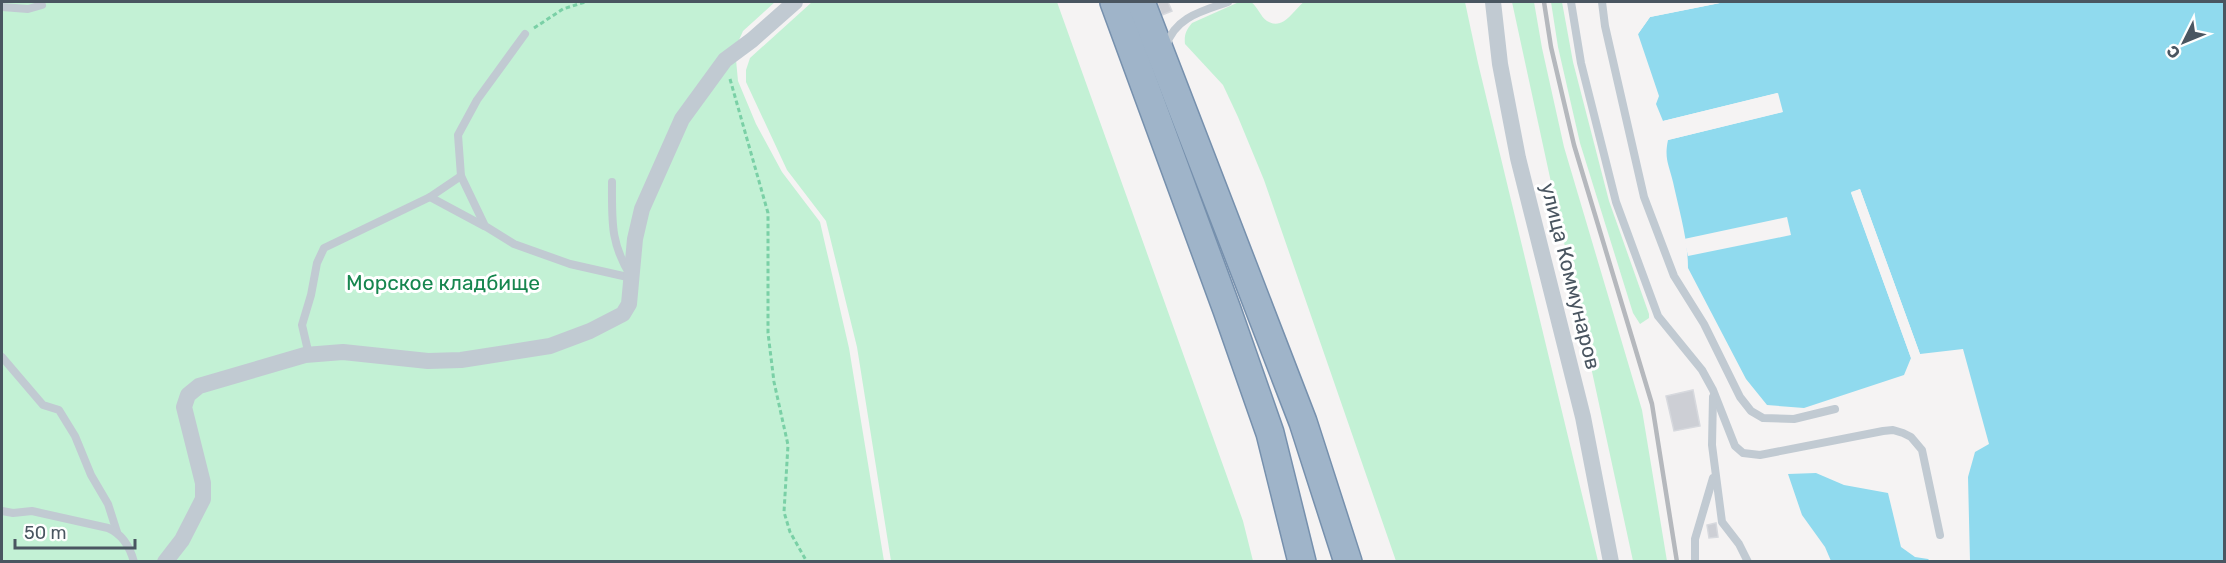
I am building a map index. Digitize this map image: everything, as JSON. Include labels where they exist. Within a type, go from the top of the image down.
[{"type":"highway","points":[[1114,2],[1270,433],[1302,561]]},
{"type":"highway","points":[[1141,2],[1165,52],[1303,422],[1348,561]]},
{"type":"street","points":[[165,561],[182,540],[202,499],[203,483],[184,407],[188,395],[199,386],[309,355],[343,352],[428,361],[461,360],[550,346],[590,331],[623,314],[629,304],[635,240],[642,209],[682,119],[725,60],[752,40],[795,2]]},
{"type":"street","name":"улица Коммунаров","points":[[1493,2],[1500,64],[1518,158],[1583,417],[1611,561]]},
{"type":"lane","points":[[1165,52],[1177,25],[1185,19],[1227,2]]},
{"type":"lane","points":[[1571,2],[1581,63],[1620,213],[1658,316],[1702,370],[1713,390],[1734,446],[1743,453],[1760,455],[1883,431],[1893,430],[1911,437],[1922,450],[1940,535]]},
{"type":"lane","points":[[1602,2],[1605,26],[1644,197],[1674,276],[1704,324],[1740,397],[1751,411],[1763,418],[1794,419],[1835,409]]},
{"type":"lane","points":[[2,7],[28,9],[42,5]]},
{"type":"lane","points":[[1159,22],[1165,52]]},
{"type":"lane","points":[[484,226],[461,176],[458,135],[477,100],[525,34]]},
{"type":"lane","points":[[309,355],[302,325],[311,295],[316,263],[324,248],[430,196],[461,176]]},
{"type":"lane","points":[[612,182],[615,244],[620,260],[632,278]]},
{"type":"lane","points":[[430,196],[514,244],[570,264],[632,278]]},
{"type":"lane","points":[[2,357],[43,405],[59,410],[75,436],[91,475],[108,504],[117,532],[125,541],[134,561]]},
{"type":"lane","points":[[1713,390],[1712,445],[1722,522],[1748,561]]},
{"type":"lane","points":[[1695,561],[1695,539],[1707,504],[1714,471]]},
{"type":"lane","points":[[2,511],[13,513],[32,511],[117,532]]},
{"type":"path","points":[[525,34],[563,9],[585,2]]},
{"type":"path","points":[[725,60],[768,213],[768,333],[774,382],[788,444],[784,512],[790,532],[807,561]]},
{"type":"green space","name":"Морское кладбище","points":[[2,2],[775,2],[743,31],[735,49],[738,81],[756,124],[782,172],[820,222],[849,348],[884,561],[2,561]]},
{"type":"green space","points":[[812,2],[1057,2],[1243,521],[1253,561],[891,561],[857,347],[826,221],[787,170],[746,82],[746,70],[750,58]]},
{"type":"green space","points":[[1239,2],[1251,2],[1267,21],[1278,23],[1288,18],[1304,2],[1465,2],[1598,561],[1396,561],[1264,180],[1223,85],[1185,44],[1186,33],[1192,23]]},
{"type":"green space","points":[[1512,2],[1534,2],[1564,147],[1642,410],[1667,561],[1633,561]]},
{"type":"green space","points":[[1551,2],[1562,2],[1573,62],[1609,201],[1649,314],[1649,318],[1640,324],[1633,313],[1580,143],[1558,47]]},
{"type":"water","points":[[1725,2],[2224,2],[2224,561],[1970,561],[1968,477],[1975,452],[1989,444],[1963,349],[1920,354],[1860,189],[1851,193],[1911,358],[1904,375],[1804,408],[1767,405],[1746,379],[1688,268],[1685,235],[1667,162],[1667,152],[1668,140],[1782,112],[1777,93],[1663,121],[1656,104],[1659,96],[1638,34],[1650,17]]},
{"type":"water","points":[[1816,473],[1844,485],[1888,493],[1901,547],[1915,557],[1930,561],[1831,561],[1825,547],[1802,515],[1788,474]]},
{"type":"pier","points":[[1709,2],[1725,2],[1650,17],[1638,34],[1638,29],[1649,14]]},
{"type":"pier","points":[[1778,93],[1783,112],[1668,140],[1667,138],[1779,110],[1776,96],[1664,124],[1663,121]]},
{"type":"pier","points":[[1860,189],[1920,354],[1917,355],[1858,193],[1855,194],[1914,357],[1911,358],[1851,192]]},
{"type":"pier","points":[[1787,217],[1791,235],[1688,256],[1684,239]]},
{"type":"building","points":[[1157,2],[1168,2],[1172,11],[1162,15]]},
{"type":"building","points":[[1693,390],[1700,426],[1674,431],[1666,396]]},
{"type":"building","points":[[1716,523],[1718,537],[1709,538],[1707,525]]},
{"type":"railway","points":[[1544,2],[1551,47],[1574,145],[1652,404],[1677,562]]}]
